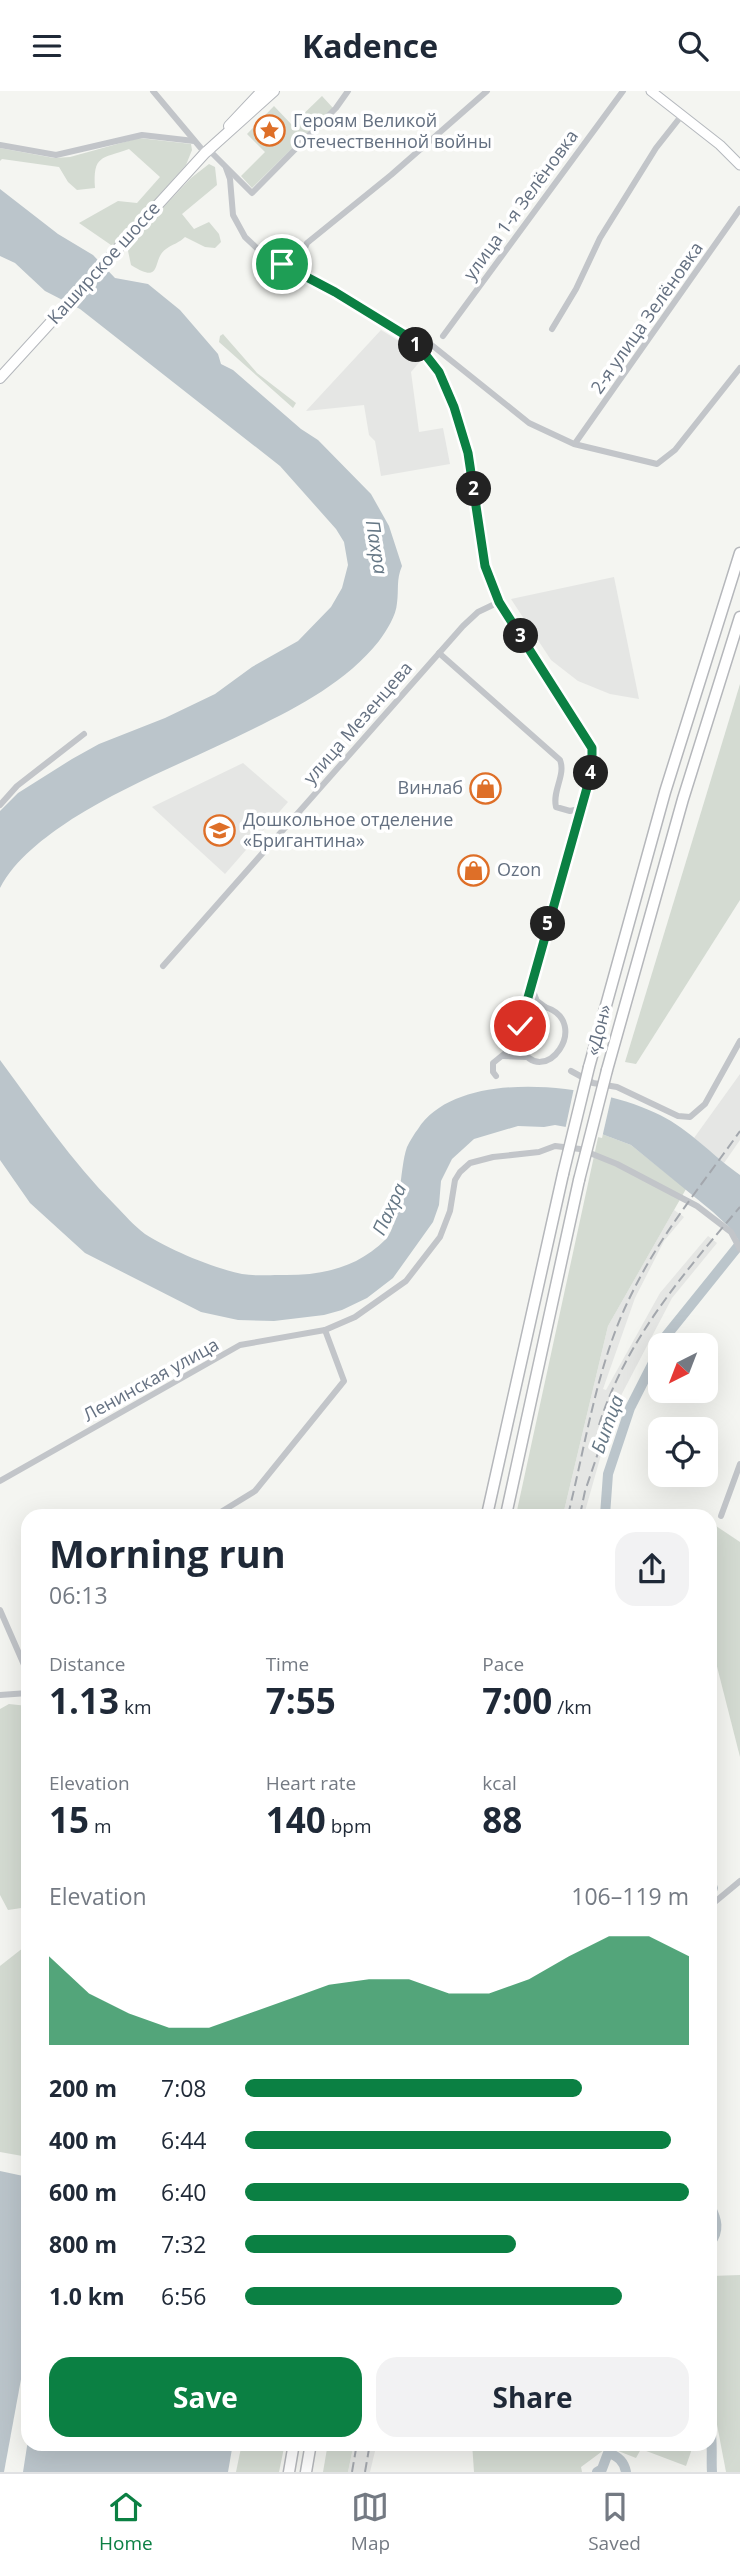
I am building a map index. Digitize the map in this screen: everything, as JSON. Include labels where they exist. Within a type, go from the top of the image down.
[{"type":"highway","name":"«Дон»","points":[[488,1509],[589,1067],[665,792],[740,552]]},
{"type":"highway","name":"«Дон»","points":[[507,1509],[579,1180],[607,1070],[683,799],[740,617]]},
{"type":"highway","points":[[289,2472],[293,2451]]},
{"type":"highway","points":[[306,2472],[310,2451]]},
{"type":"main road","name":"Каширское шоссе","points":[[0,378],[262,91]]},
{"type":"main road","name":"Каширское шоссе","points":[[207,152],[274,91]]},
{"type":"street","points":[[152,91],[194,141],[252,193],[336,108],[348,91]]},
{"type":"street","points":[[305,248],[307,243],[487,91]]},
{"type":"street","name":"улица 1-я Зелёновка","points":[[443,336],[623,91]]},
{"type":"street","points":[[651,91],[720,145],[739,165]]},
{"type":"street","points":[[552,329],[576,289],[600,238],[656,148],[682,115]]},
{"type":"street","points":[[0,145],[56,155],[142,135],[194,141]]},
{"type":"street","points":[[226,168],[230,179],[233,215],[245,237],[262,253],[335,292],[405,335],[421,349],[439,372],[454,407],[468,453],[485,566],[499,602],[590,742],[593,762],[520,1026],[516,1039],[503,1056],[493,1063],[496,1076]]},
{"type":"street","name":"2-я улица Зелёновка","points":[[575,443],[740,209]]},
{"type":"street","points":[[413,330],[529,423],[575,443],[656,464],[675,450],[740,368]]},
{"type":"street","name":"улица Мезенцева","points":[[163,967],[473,615],[499,602]]},
{"type":"street","points":[[439,653],[562,762],[554,797],[556,807],[575,811],[581,805]]},
{"type":"street","points":[[0,805],[17,786],[84,734]]},
{"type":"street","points":[[503,1056],[526,1057],[536,1062],[548,1061],[558,1054],[565,1042],[564,1026],[559,1014],[537,1000],[531,986]]},
{"type":"street","points":[[526,1057],[517,1043],[520,1026],[524,1017],[534,1009],[545,1007]]},
{"type":"street","points":[[571,1071],[593,1083],[617,1087],[678,1116],[690,1117],[705,1104],[740,1041]]},
{"type":"street","name":"Ленинская улица","points":[[0,1481],[240,1345],[325,1330],[355,1317],[406,1281],[440,1237],[450,1211],[456,1180],[470,1163],[493,1157],[539,1152],[555,1146],[580,1149],[617,1164],[698,1206],[731,1233],[740,1249]]},
{"type":"street","points":[[226,1509],[255,1491],[344,1381],[325,1330]]},
{"type":"street","points":[[721,1516],[740,1464]]},
{"type":"street","points":[[0,1610],[21,1658]]},
{"type":"street","points":[[0,1695],[21,1694]]},
{"type":"street","points":[[717,1900],[740,1881]]},
{"type":"shaded area","points":[[322,96],[333,108],[252,188],[241,176],[265,152],[247,134],[274,106],[292,125]]},
{"type":"shaded area","points":[[139,138],[191,144],[192,150],[186,165],[115,244],[111,245],[79,223],[118,201],[137,203],[160,177],[129,149],[105,157],[97,164],[95,188],[77,190],[68,182],[59,167],[2,159],[0,161],[0,148],[54,158],[70,157]]},
{"type":"shaded area","points":[[209,164],[215,167],[217,185],[182,214],[194,229],[209,222],[219,234],[221,242],[215,248],[205,247],[185,237],[162,253],[153,272],[141,271],[131,265],[127,246],[191,178]]},
{"type":"shaded area","points":[[381,330],[422,359],[411,372],[419,432],[443,428],[450,464],[381,476],[375,441],[369,435],[364,405],[306,411]]},
{"type":"shaded area","points":[[223,334],[257,373],[296,403],[293,408],[219,342]]},
{"type":"shaded area","points":[[614,577],[639,699],[610,694],[578,681],[551,660],[511,599]]},
{"type":"shaded area","points":[[740,684],[740,900],[636,1064],[625,1062]]},
{"type":"shaded area","name":"Дошкольное отделение «Бригантина»","points":[[243,763],[288,802],[225,874],[152,807]]},
{"type":"shaded area","points":[[740,1074],[740,1140],[724,1163],[694,1138]]},
{"type":"shaded area","points":[[599,1133],[631,1145],[686,1189],[608,1326],[564,1509],[517,1509]]},
{"type":"shaded area","points":[[674,1210],[684,1217],[664,1241],[635,1298],[603,1389],[606,1390],[660,1293],[708,1236],[717,1243],[672,1298],[654,1333],[648,1333],[648,1344],[614,1409],[586,1509],[564,1509],[608,1326]]},
{"type":"shaded area","points":[[717,1527],[740,1542],[740,1757],[717,1667]]},
{"type":"shaded area","points":[[9,1704],[21,1705],[21,1908],[8,1910],[0,1895],[0,1709]]},
{"type":"shaded area","points":[[21,1950],[21,2156],[0,2152],[0,1966]]},
{"type":"shaded area","points":[[740,2275],[740,2472],[726,2472],[717,2425],[717,2276]]},
{"type":"shaded area","points":[[240,2451],[283,2451],[279,2472],[236,2472]]},
{"type":"shaded area","points":[[327,2451],[352,2451],[348,2472],[323,2472]]},
{"type":"shaded area","points":[[352,2451],[375,2451],[370,2472],[348,2472]]},
{"type":"shaded area","points":[[473,2451],[603,2451],[581,2467],[582,2472],[474,2472]]},
{"type":"shaded area","points":[[618,2451],[640,2451],[636,2458]]},
{"type":"shaded area","points":[[646,2451],[691,2451],[686,2466]]},
{"type":"water","name":"Пахра","points":[[0,189],[58,234],[93,255],[115,278],[148,284],[180,310],[218,354],[221,364],[233,370],[301,429],[318,440],[371,494],[389,526],[402,566],[398,580],[398,598],[391,623],[379,641],[352,669],[321,692],[288,711],[138,783],[72,819],[22,858],[0,888],[0,811],[18,793],[99,744],[165,718],[215,694],[252,667],[298,641],[331,607],[342,588],[348,565],[344,542],[336,529],[280,466],[80,309],[45,291],[15,263],[0,256]]},
{"type":"water","points":[[0,1060],[69,1153],[145,1234],[205,1263],[247,1275],[323,1272],[350,1264],[374,1249],[391,1231],[397,1209],[404,1157],[418,1129],[438,1109],[465,1096],[497,1089],[569,1089],[635,1104],[671,1121],[740,1175],[740,1242],[713,1212],[631,1145],[599,1133],[555,1125],[518,1126],[474,1139],[452,1159],[441,1181],[439,1205],[433,1222],[393,1278],[367,1298],[324,1315],[274,1321],[238,1320],[201,1312],[85,1253],[30,1203],[0,1160]]},
{"type":"water","points":[[0,2171],[21,2176],[21,2379],[4,2472],[0,2472]]},
{"type":"water","points":[[26,2451],[232,2451],[228,2472],[23,2472]]},
{"type":"pier","points":[[574,1088],[612,1094],[602,1138],[565,1130]]},
{"type":"waterway","name":"Битца","points":[[668,1333],[740,1244]]},
{"type":"waterway","name":"Битца","points":[[605,1509],[608,1474],[630,1408],[648,1373]]},
{"type":"waterway","name":"Битца","points":[[711,2451],[712,2472]]},
{"type":"waterway","name":"Битца","points":[[597,2472],[602,2469],[608,2453],[620,2459],[626,2472]]},
{"type":"railway","points":[[569,1509],[601,1376],[619,1321],[655,1252],[740,1131]]},
{"type":"railway","points":[[599,1425],[610,1394],[640,1336],[677,1283],[740,1207]]},
{"type":"railway","points":[[581,1509],[611,1415]]},
{"type":"railway","points":[[352,2472],[356,2451]]},
{"type":"railway","points":[[365,2472],[369,2451]]},
{"type":"place","name":"Героям Великой Отечественной войны","points":[[270,131]]},
{"type":"place","name":"Винлаб","points":[[486,788]]},
{"type":"place","name":"Дошкольное отделение «Бригантина»","points":[[220,830]]},
{"type":"place","name":"Ozon","points":[[474,870]]},
{"type":"route","points":[[282,264],[335,292],[405,335],[421,349],[439,372],[454,407],[468,453],[485,566],[499,602],[592,748],[592,770],[520,1026]]}]
